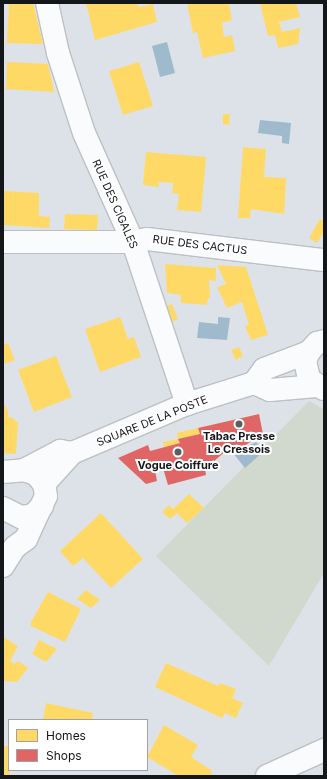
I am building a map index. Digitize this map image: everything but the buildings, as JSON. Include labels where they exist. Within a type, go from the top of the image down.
[{"type":"street","name":"RUE DES CIGALES","points":[[47,3],[58,53],[84,133],[133,242],[188,404]]},
{"type":"street","name":"RUE DES CACTUS","points":[[3,242],[133,242],[147,239],[324,260]]},
{"type":"street","points":[[316,346],[264,369],[254,383],[270,390],[321,388]]},
{"type":"street","points":[[316,346],[305,361],[306,371],[309,379],[321,388]]},
{"type":"street","name":"SQUARE DE LA POSTE","points":[[10,474],[36,474],[44,484],[72,453],[188,404],[254,383]]},
{"type":"street","name":"SQUARE DE LA POSTE","points":[[10,474],[60,451],[72,453]]},
{"type":"street","points":[[3,566],[15,548],[26,539],[46,496],[44,484]]},
{"type":"street","points":[[5,509],[21,517],[33,515],[42,506]]},
{"type":"street","points":[[5,509],[15,548]]},
{"type":"street","points":[[268,776],[324,750]]},
{"type":"shaded area","points":[[309,401],[324,409],[324,573],[269,666],[156,556]]},
{"type":"water","points":[[167,42],[175,73],[160,77],[152,46]]},
{"type":"water","points":[[260,120],[291,123],[289,144],[282,143],[282,136],[258,133]]},
{"type":"water","points":[[218,317],[230,318],[227,340],[197,338],[199,322],[218,324]]},
{"type":"water","points":[[256,442],[264,451],[245,468],[233,453]]},
{"type":"place","name":"Tabac Presse Le Cressois","points":[[239,424]]},
{"type":"place","name":"Vogue Coiffure","points":[[178,452]]}]
